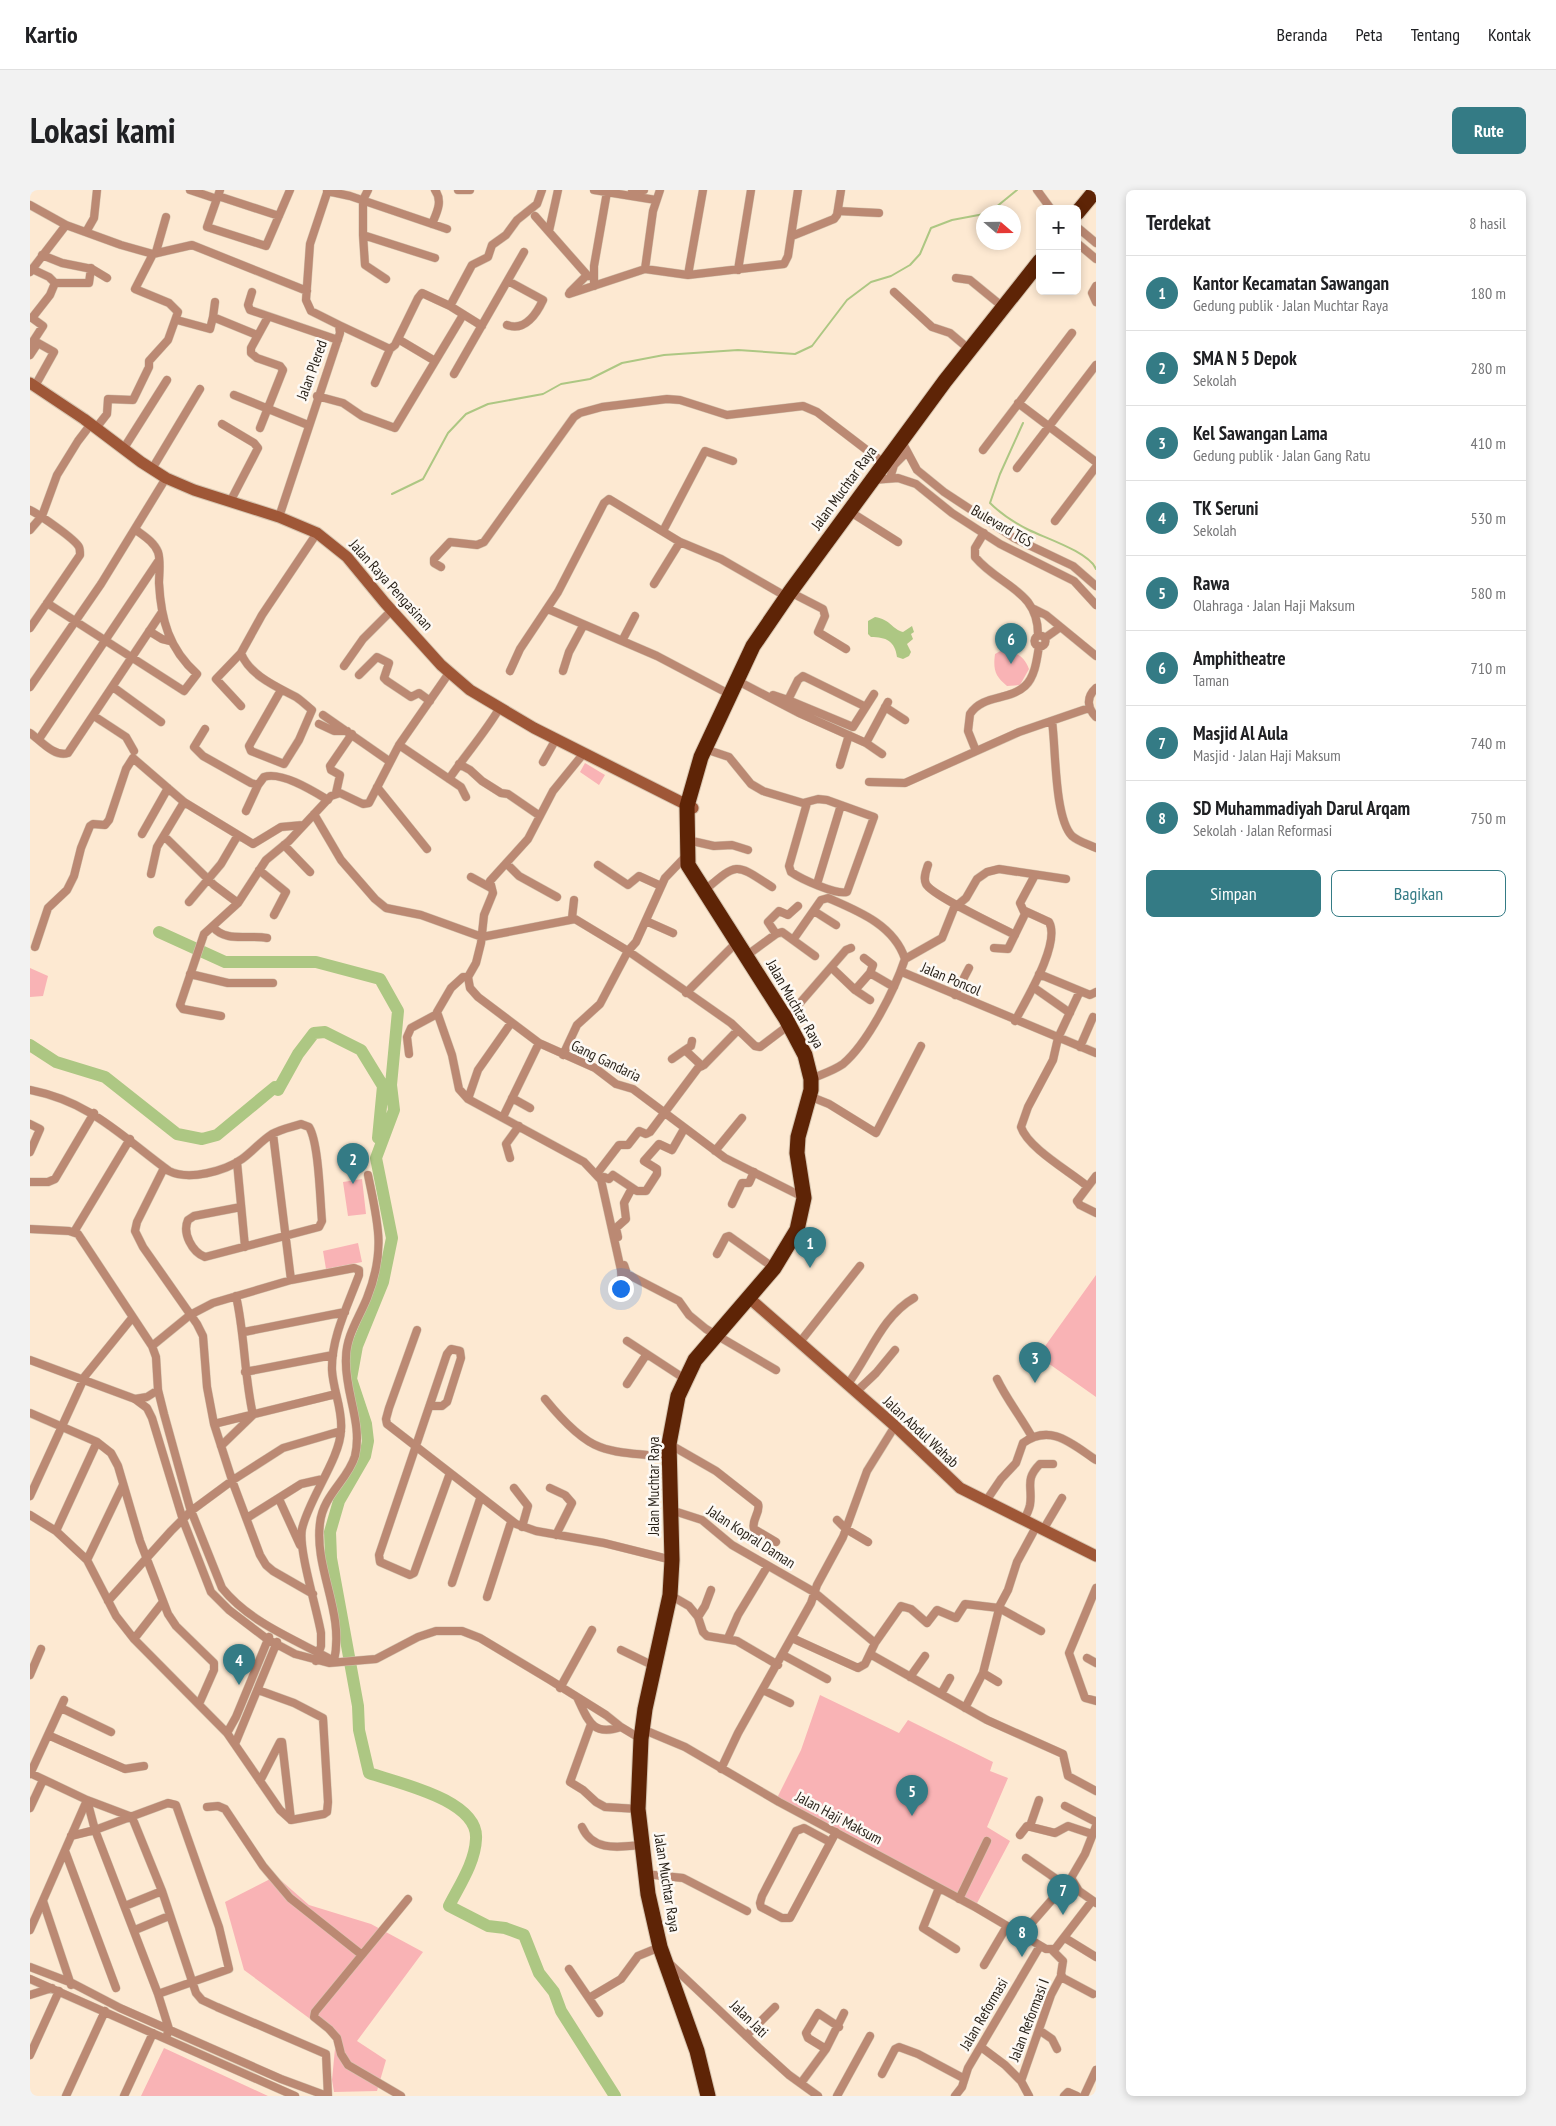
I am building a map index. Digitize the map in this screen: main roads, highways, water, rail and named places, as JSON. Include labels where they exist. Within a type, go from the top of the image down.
[{"type":"highway","points":[[1081,209],[1096,190]]},
{"type":"highway","name":"Jalan Muchtar Raya","points":[[708,2096],[698,2051],[662,1953],[645,1874],[638,1809],[642,1734],[654,1666],[666,1620],[670,1595],[672,1560],[669,1451],[683,1383],[699,1354],[774,1268],[797,1230],[804,1198],[797,1146],[811,1078],[806,1055],[787,1022],[688,865],[691,849],[691,807],[704,751],[753,646],[849,510],[872,480],[887,471],[970,350],[1036,266]]},
{"type":"main road","name":"Jalan Raya Pengasinan","points":[[33,384],[166,478],[194,490],[231,500],[279,517],[317,533],[347,557],[449,673],[470,690],[500,709],[556,739],[691,807]]},
{"type":"main road","name":"Jalan Abdul Wahab","points":[[748,1297],[895,1426],[955,1484],[1024,1520],[1035,1531],[1096,1556]]},
{"type":"waterway","points":[[999,205],[1017,190]]},
{"type":"waterway","points":[[392,494],[423,479],[448,433],[466,414],[488,404],[543,394],[561,384],[590,379],[622,363],[664,355],[738,350],[795,354],[812,346],[847,300],[871,282],[891,276],[910,265],[920,254],[931,228],[952,220],[976,216]]},
{"type":"waterway","points":[[1023,423],[1000,474],[990,503],[1003,515],[1029,530],[1076,551],[1092,563],[1096,569]]},
{"type":"waterway","points":[[159,932],[225,962],[316,962],[380,979],[398,1011],[391,1085],[394,1110],[376,1158],[392,1238],[383,1282],[357,1346],[351,1379],[366,1424],[368,1441],[365,1456],[339,1501],[330,1532],[331,1558],[358,1706],[359,1730],[369,1773],[434,1795],[465,1814],[473,1825],[476,1839],[473,1857],[449,1906],[488,1926],[505,1928],[524,1935],[539,1973],[554,1992],[561,2011],[615,2096]]},
{"type":"waterway","points":[[30,1045],[56,1062],[105,1077],[177,1134],[202,1139],[217,1135],[275,1087],[278,1090],[298,1054],[314,1033],[325,1032],[361,1050],[383,1086],[378,1138]]},
{"type":"place","name":"Amphitheatre","points":[[1011,664]]},
{"type":"place","name":"SMA N 5 Depok","points":[[353,1184]]},
{"type":"place","name":"Kantor Kecamatan Sawangan","points":[[810,1268]]},
{"type":"place","name":"Kel Sawangan Lama","points":[[1035,1383]]},
{"type":"place","name":"TK Seruni","points":[[239,1685]]},
{"type":"place","name":"Rawa","points":[[912,1816]]},
{"type":"place","name":"Masjid Al Aula","points":[[1063,1915]]},
{"type":"place","name":"SD Muhammadiyah Darul Arqam","points":[[1022,1957]]}]
